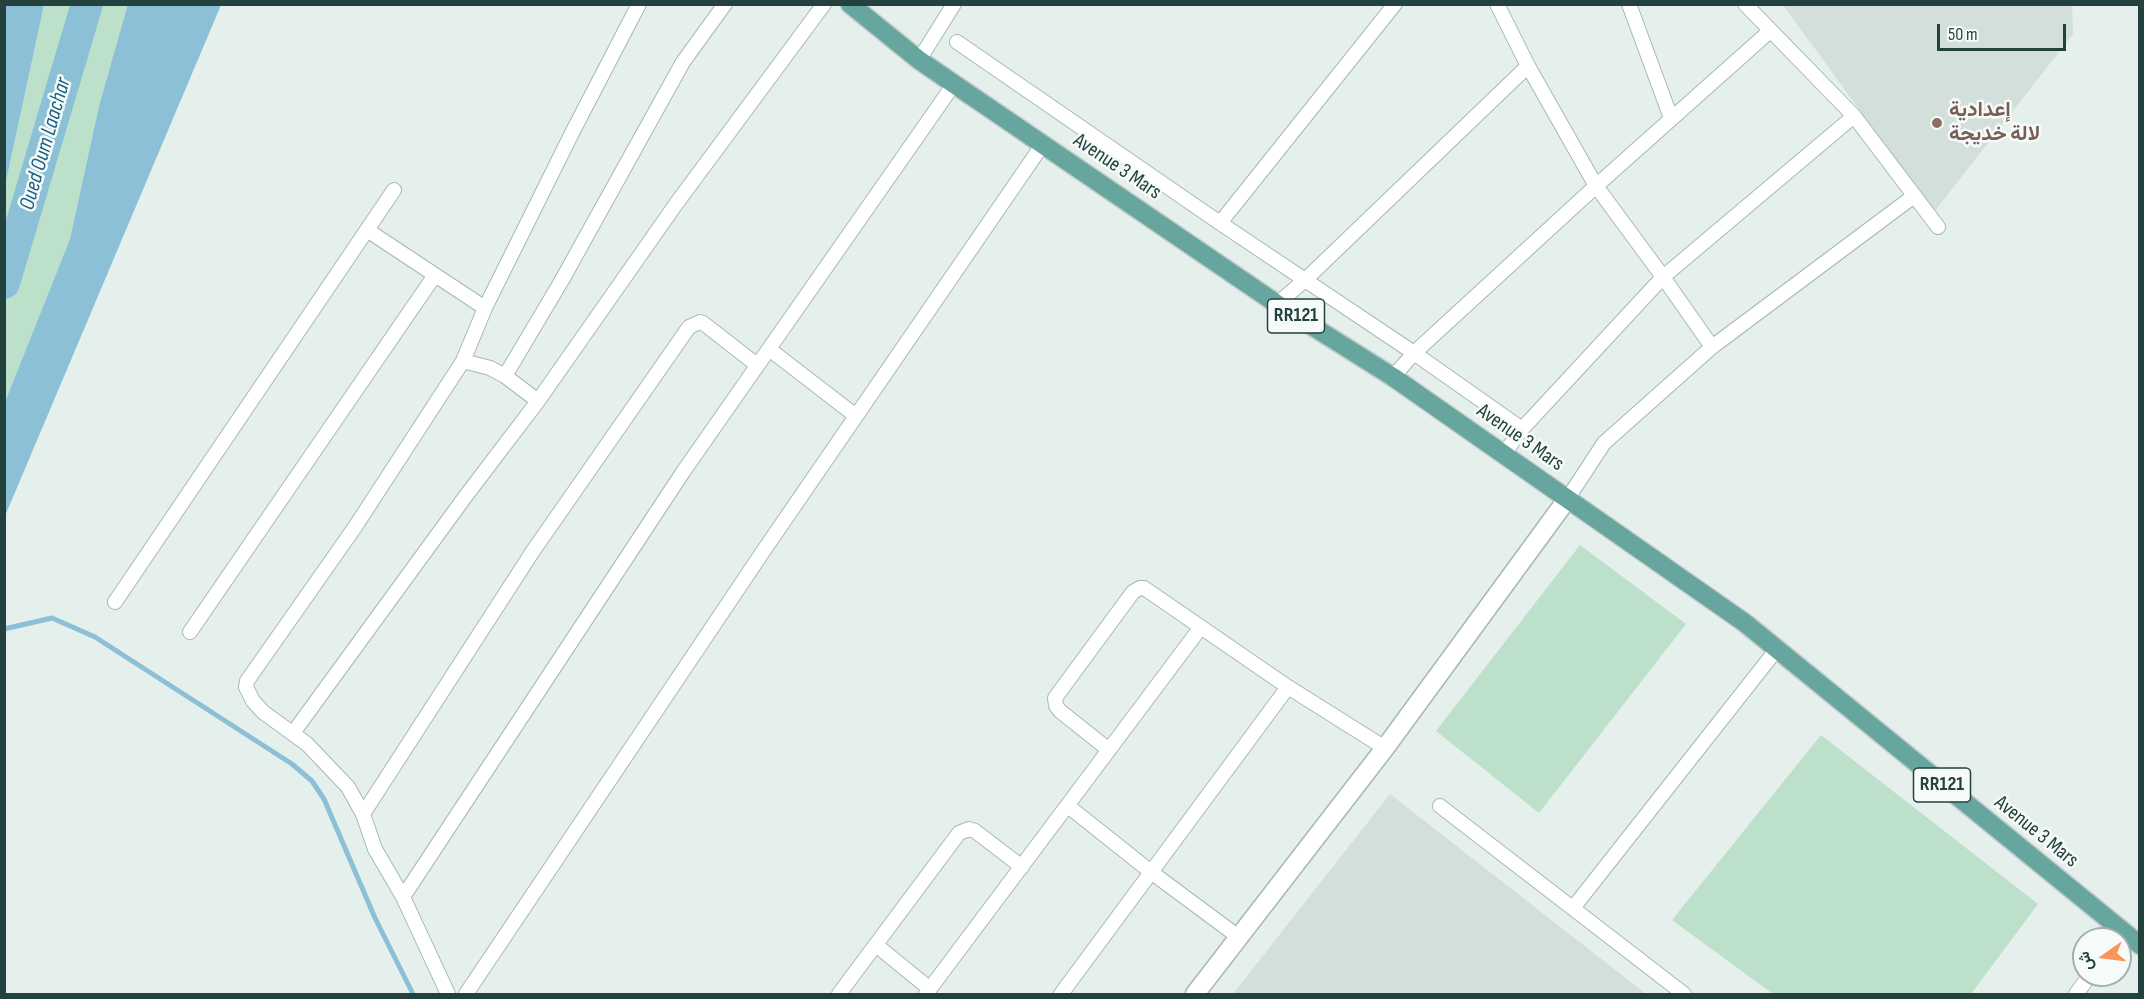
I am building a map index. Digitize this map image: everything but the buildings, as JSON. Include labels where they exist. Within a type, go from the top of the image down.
[{"type":"main road","name":"Avenue 3 Mars","points":[[850,4],[919,60],[1277,304],[1393,377],[1745,623],[1925,771],[2109,927]]},
{"type":"street","points":[[448,994],[403,897],[375,849],[363,814],[348,788],[331,767],[293,733],[263,712],[253,701],[246,687],[247,681],[355,527],[463,361],[485,308],[639,4]]},
{"type":"street","points":[[505,376],[562,280],[683,62],[725,4]]},
{"type":"street","points":[[293,733],[458,506],[538,401],[676,204],[824,4]]},
{"type":"street","points":[[919,60],[954,4]]},
{"type":"street","points":[[1220,223],[1395,4]]},
{"type":"street","points":[[1497,4],[1528,66],[1596,186],[1712,347]]},
{"type":"street","points":[[1629,4],[1671,118]]},
{"type":"street","points":[[1745,4],[1854,116],[1938,227]]},
{"type":"street","points":[[1393,377],[1414,353],[1596,186],[1770,32]]},
{"type":"street","points":[[957,42],[1522,429]]},
{"type":"street","points":[[1277,304],[1305,280],[1528,66]]},
{"type":"street","points":[[403,897],[677,482],[954,84]]},
{"type":"street","points":[[1503,455],[1522,429],[1663,277],[1854,116]]},
{"type":"street","points":[[466,994],[856,416],[1043,144]]},
{"type":"street","points":[[115,602],[394,190]]},
{"type":"street","points":[[1195,994],[1385,748],[1568,498],[1604,443],[1712,347],[1914,196]]},
{"type":"street","points":[[367,230],[485,308]]},
{"type":"street","points":[[190,632],[435,275]]},
{"type":"street","points":[[363,814],[533,551],[689,327],[699,322],[703,323],[757,365]]},
{"type":"street","points":[[769,349],[856,416]]},
{"type":"street","points":[[463,361],[484,366],[505,376],[538,401]]},
{"type":"street","points":[[1109,750],[1056,706],[1055,698],[1133,592],[1140,588],[1144,588],[1288,687],[1385,748]]},
{"type":"street","points":[[876,945],[928,992],[1201,627]]},
{"type":"street","points":[[1573,908],[1777,648]]},
{"type":"street","points":[[1061,994],[1288,687]]},
{"type":"street","points":[[1068,806],[1151,872],[1240,938]]},
{"type":"street","points":[[1440,806],[1684,994]]},
{"type":"street","points":[[839,994],[955,836],[964,830],[975,831],[1022,867]]},
{"type":"shaded area","name":"إعدادية لالة خديجة","points":[[1783,5],[2072,5],[2073,34],[1934,212]]},
{"type":"shaded area","points":[[1390,794],[1646,994],[1233,994]]},
{"type":"green space","points":[[44,5],[128,5],[99,106],[70,239],[5,402],[5,186]]},
{"type":"green space","points":[[1580,545],[1686,624],[1539,813],[1436,731]]},
{"type":"green space","points":[[1821,735],[2038,904],[1971,994],[1773,994],[1672,920]]},
{"type":"water","points":[[128,4],[221,5],[5,516],[5,402],[70,239],[99,106]]},
{"type":"water","points":[[4,5],[44,5],[5,186]]},
{"type":"waterway","name":"Oued Oum Laachar","points":[[4,283],[87,4]]},
{"type":"waterway","points":[[4,629],[52,618],[95,637],[292,764],[312,781],[324,799],[375,918],[413,994]]},
{"type":"place","name":"إعدادية لالة خديجة","points":[[1937,123]]}]
